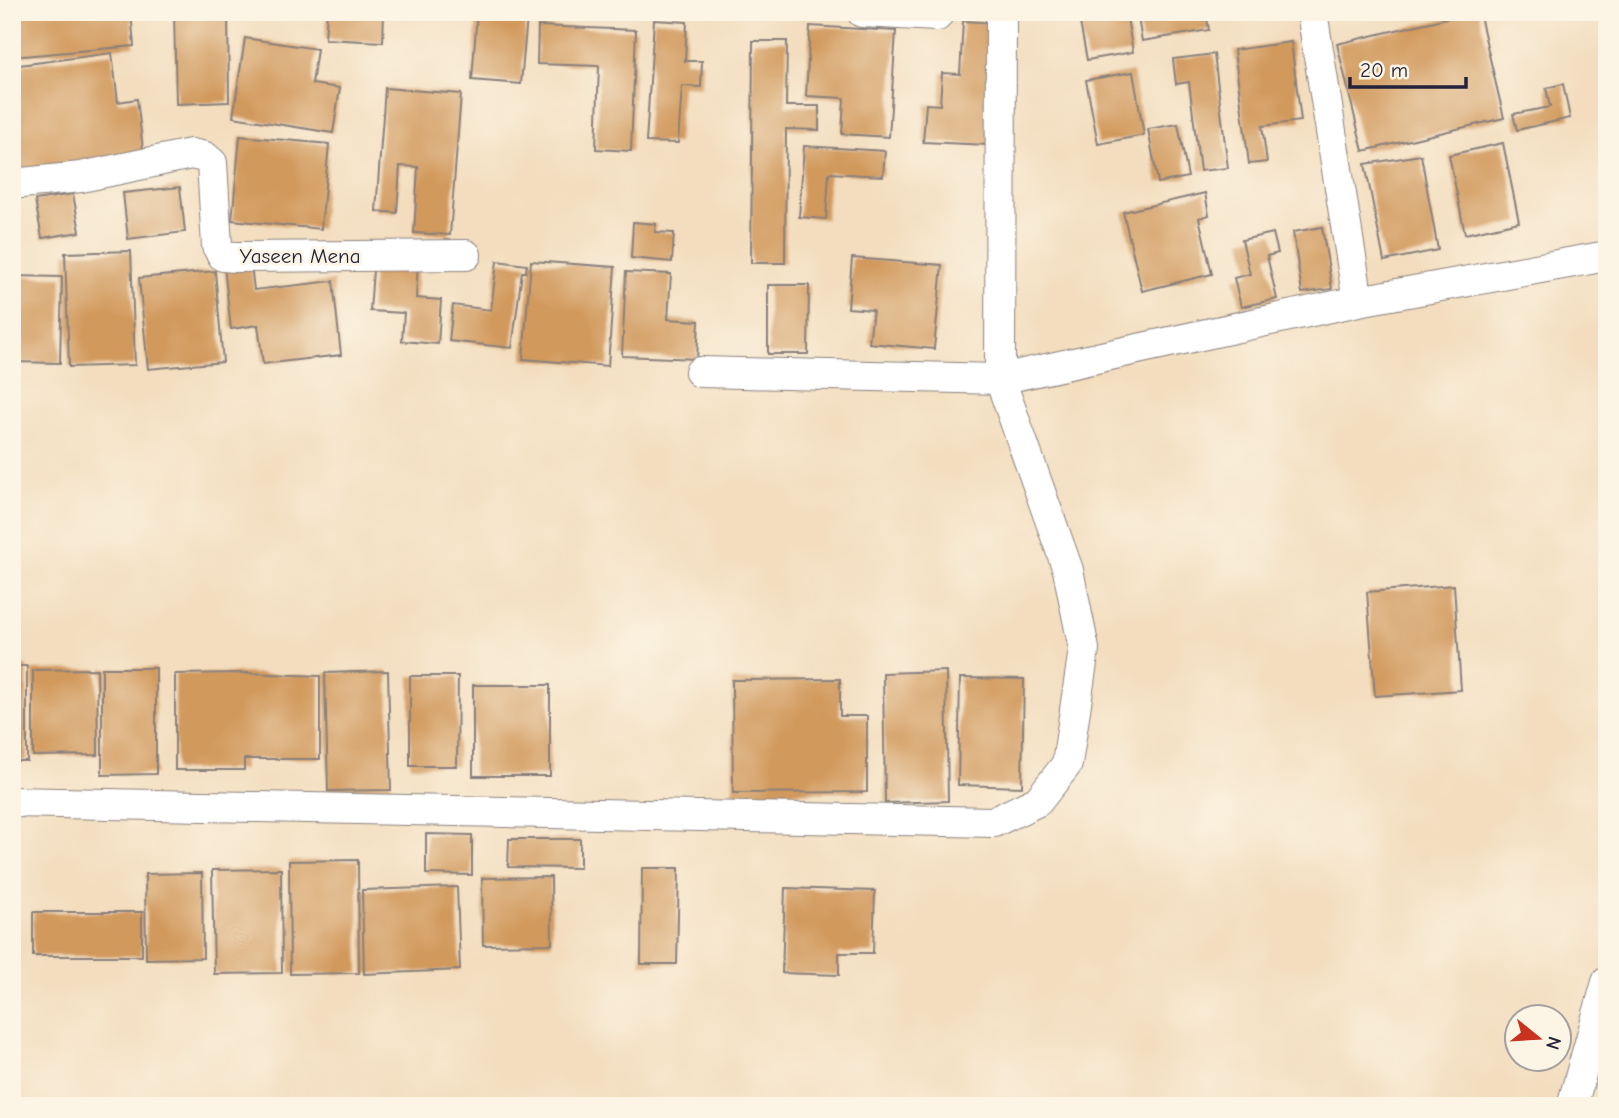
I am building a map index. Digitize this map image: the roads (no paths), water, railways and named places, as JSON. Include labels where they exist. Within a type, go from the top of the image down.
[{"type":"street","points":[[862,12],[937,16]]},
{"type":"street","points":[[12,802],[994,822],[1038,801],[1067,764],[1084,649],[1068,570],[1000,379],[1001,12]]},
{"type":"street","points":[[1312,12],[1358,301]]},
{"type":"street","name":"Yaseen Mena","points":[[12,184],[81,177],[191,154],[205,157],[212,163],[217,246],[223,256],[466,254]]},
{"type":"street","points":[[700,372],[1000,379],[1358,301],[1607,256]]},
{"type":"street","points":[[1572,1106],[1607,982]]}]
